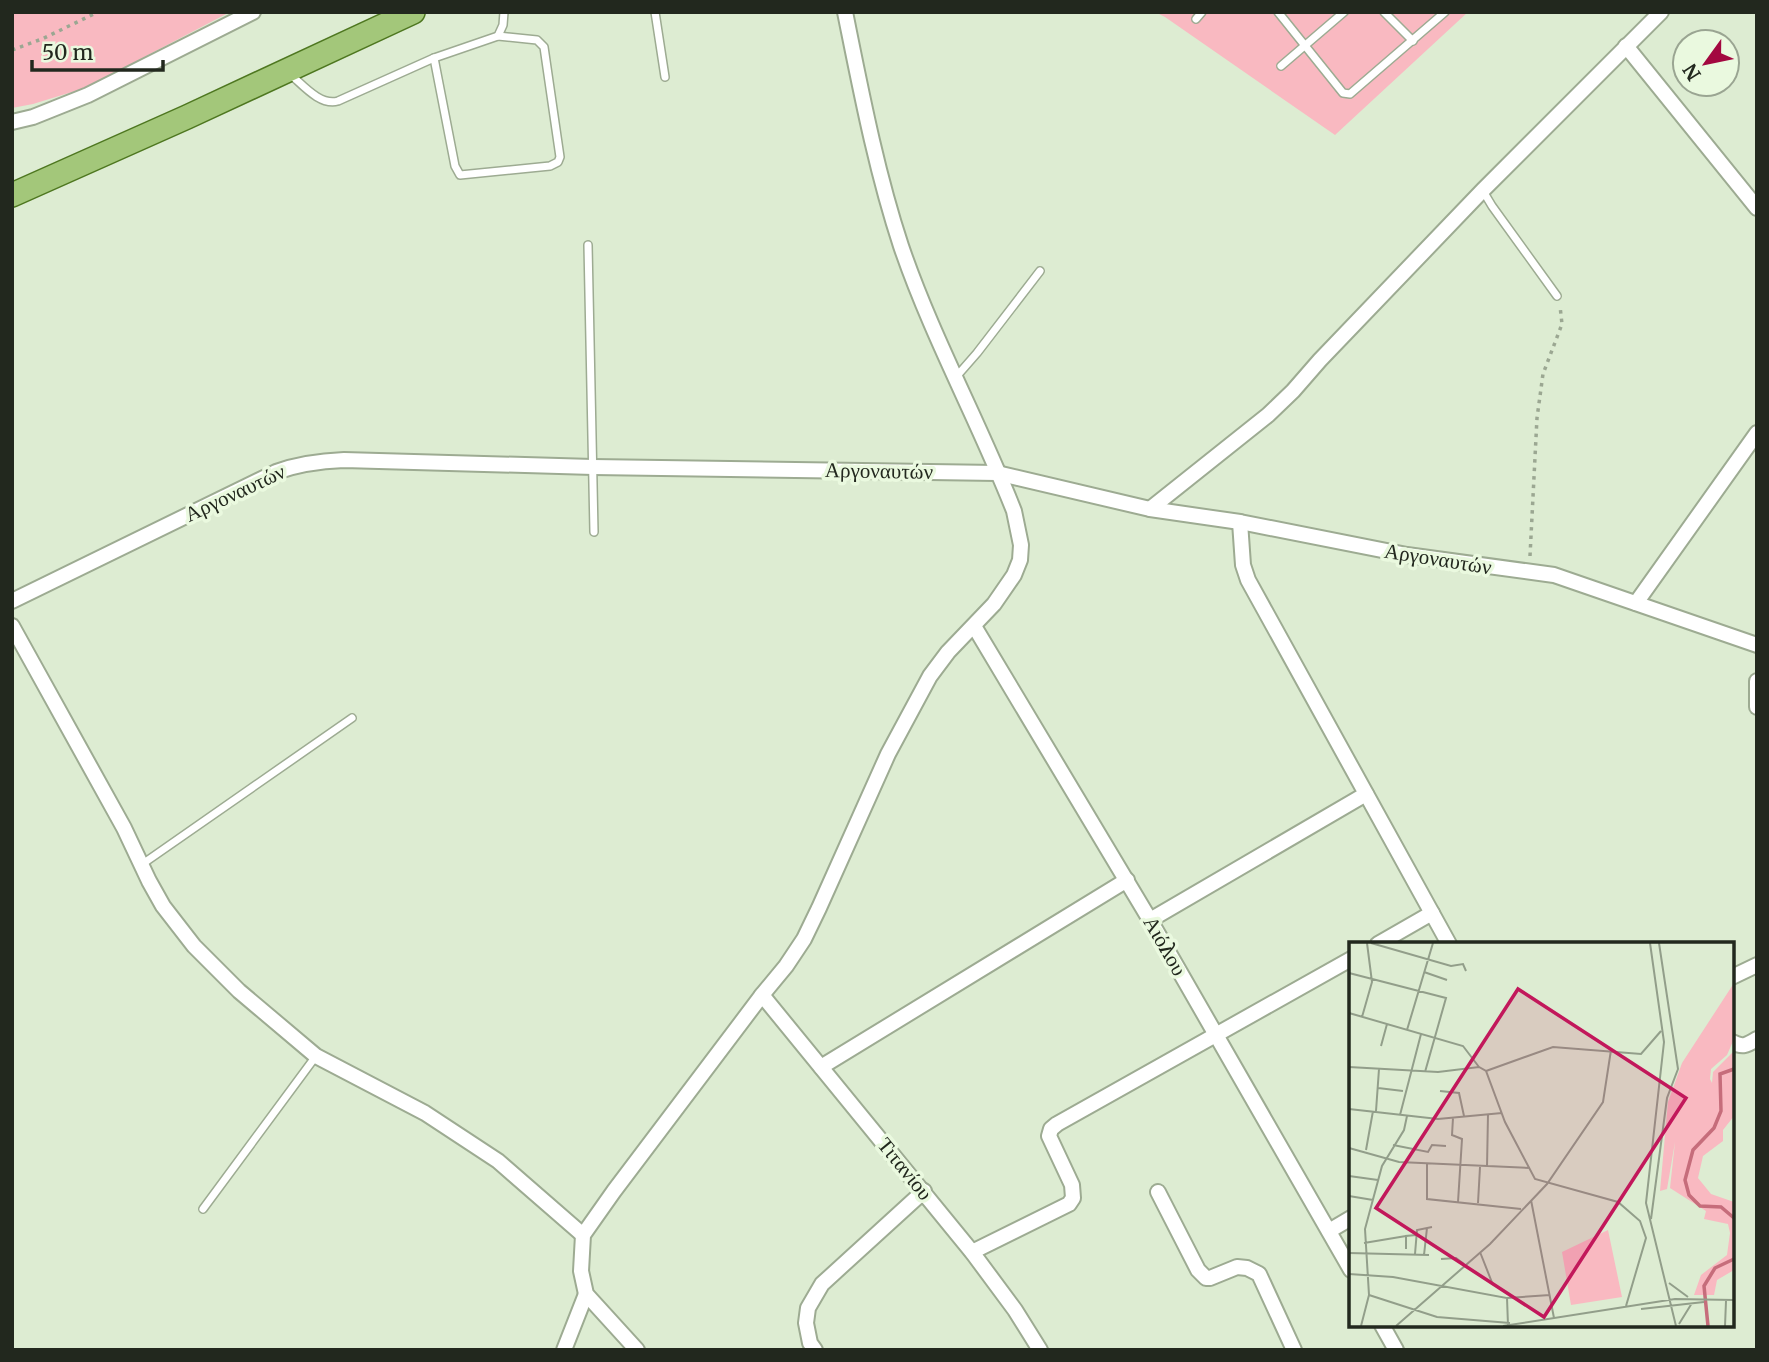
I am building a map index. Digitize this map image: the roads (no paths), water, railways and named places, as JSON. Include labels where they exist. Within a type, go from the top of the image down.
[{"type":"main road","points":[[12,195],[413,12]]},
{"type":"street","points":[[12,122],[33,117],[88,95],[253,12]]},
{"type":"street","points":[[564,1350],[586,1294],[582,1271],[583,1235],[804,939],[888,754],[919,693],[939,663],[1009,583],[1020,560],[1021,545],[1017,522],[902,247],[869,126],[845,12]]},
{"type":"street","points":[[1150,509],[1276,407],[1483,190],[1661,12]]},
{"type":"street","points":[[1626,46],[1757,208]]},
{"type":"street","points":[[1636,603],[1757,433]]},
{"type":"street","name":"Αργοναυτών","points":[[12,601],[254,482],[291,466],[324,461],[998,473],[1150,509],[1240,522],[1406,555],[1554,575],[1757,645]]},
{"type":"street","points":[[1240,522],[1243,565],[1248,580],[1448,942]]},
{"type":"street","points":[[12,626],[124,828],[163,906],[194,946],[239,990],[316,1056],[425,1113],[498,1161],[583,1235]]},
{"type":"street","name":"Αιόλου","points":[[974,626],[1127,880],[1349,1266]]},
{"type":"street","points":[[1757,681],[1757,707]]},
{"type":"street","points":[[1150,920],[1366,794]]},
{"type":"street","points":[[821,1067],[1127,880]]},
{"type":"street","points":[[1381,942],[1432,913]]},
{"type":"street","points":[[972,1252],[1069,1204],[1073,1198],[1072,1185],[1049,1136],[1053,1127],[1349,960]]},
{"type":"street","points":[[1734,976],[1757,965]]},
{"type":"street","name":"Τιτανίου","points":[[762,995],[972,1252],[1008,1299],[1040,1350]]},
{"type":"street","points":[[1734,1043],[1745,1046],[1757,1039]]},
{"type":"street","points":[[815,1350],[810,1343],[806,1323],[808,1308],[822,1284],[924,1191]]},
{"type":"street","points":[[1158,1192],[1202,1276],[1210,1278],[1237,1267],[1259,1274],[1294,1350]]},
{"type":"street","points":[[1329,1231],[1349,1219]]},
{"type":"street","points":[[586,1294],[637,1350]]},
{"type":"street","points":[[1383,1327],[1396,1350]]},
{"type":"lane","points":[[498,36],[503,25],[504,12]]},
{"type":"lane","points":[[654,12],[665,77]]},
{"type":"lane","points":[[1196,19],[1202,12]]},
{"type":"lane","points":[[1278,12],[1347,95],[1445,12]]},
{"type":"lane","points":[[1281,66],[1344,12]]},
{"type":"lane","points":[[1384,12],[1413,41]]},
{"type":"lane","points":[[287,71],[324,102],[331,103],[434,58],[498,36],[537,40],[544,47],[560,158],[558,162],[551,166],[460,175],[455,166],[434,58]]},
{"type":"lane","points":[[1483,190],[1557,296]]},
{"type":"lane","points":[[588,245],[594,532]]},
{"type":"lane","points":[[955,377],[977,353],[1040,271]]},
{"type":"lane","points":[[141,865],[352,718]]},
{"type":"lane","points":[[203,1209],[316,1056]]}]
